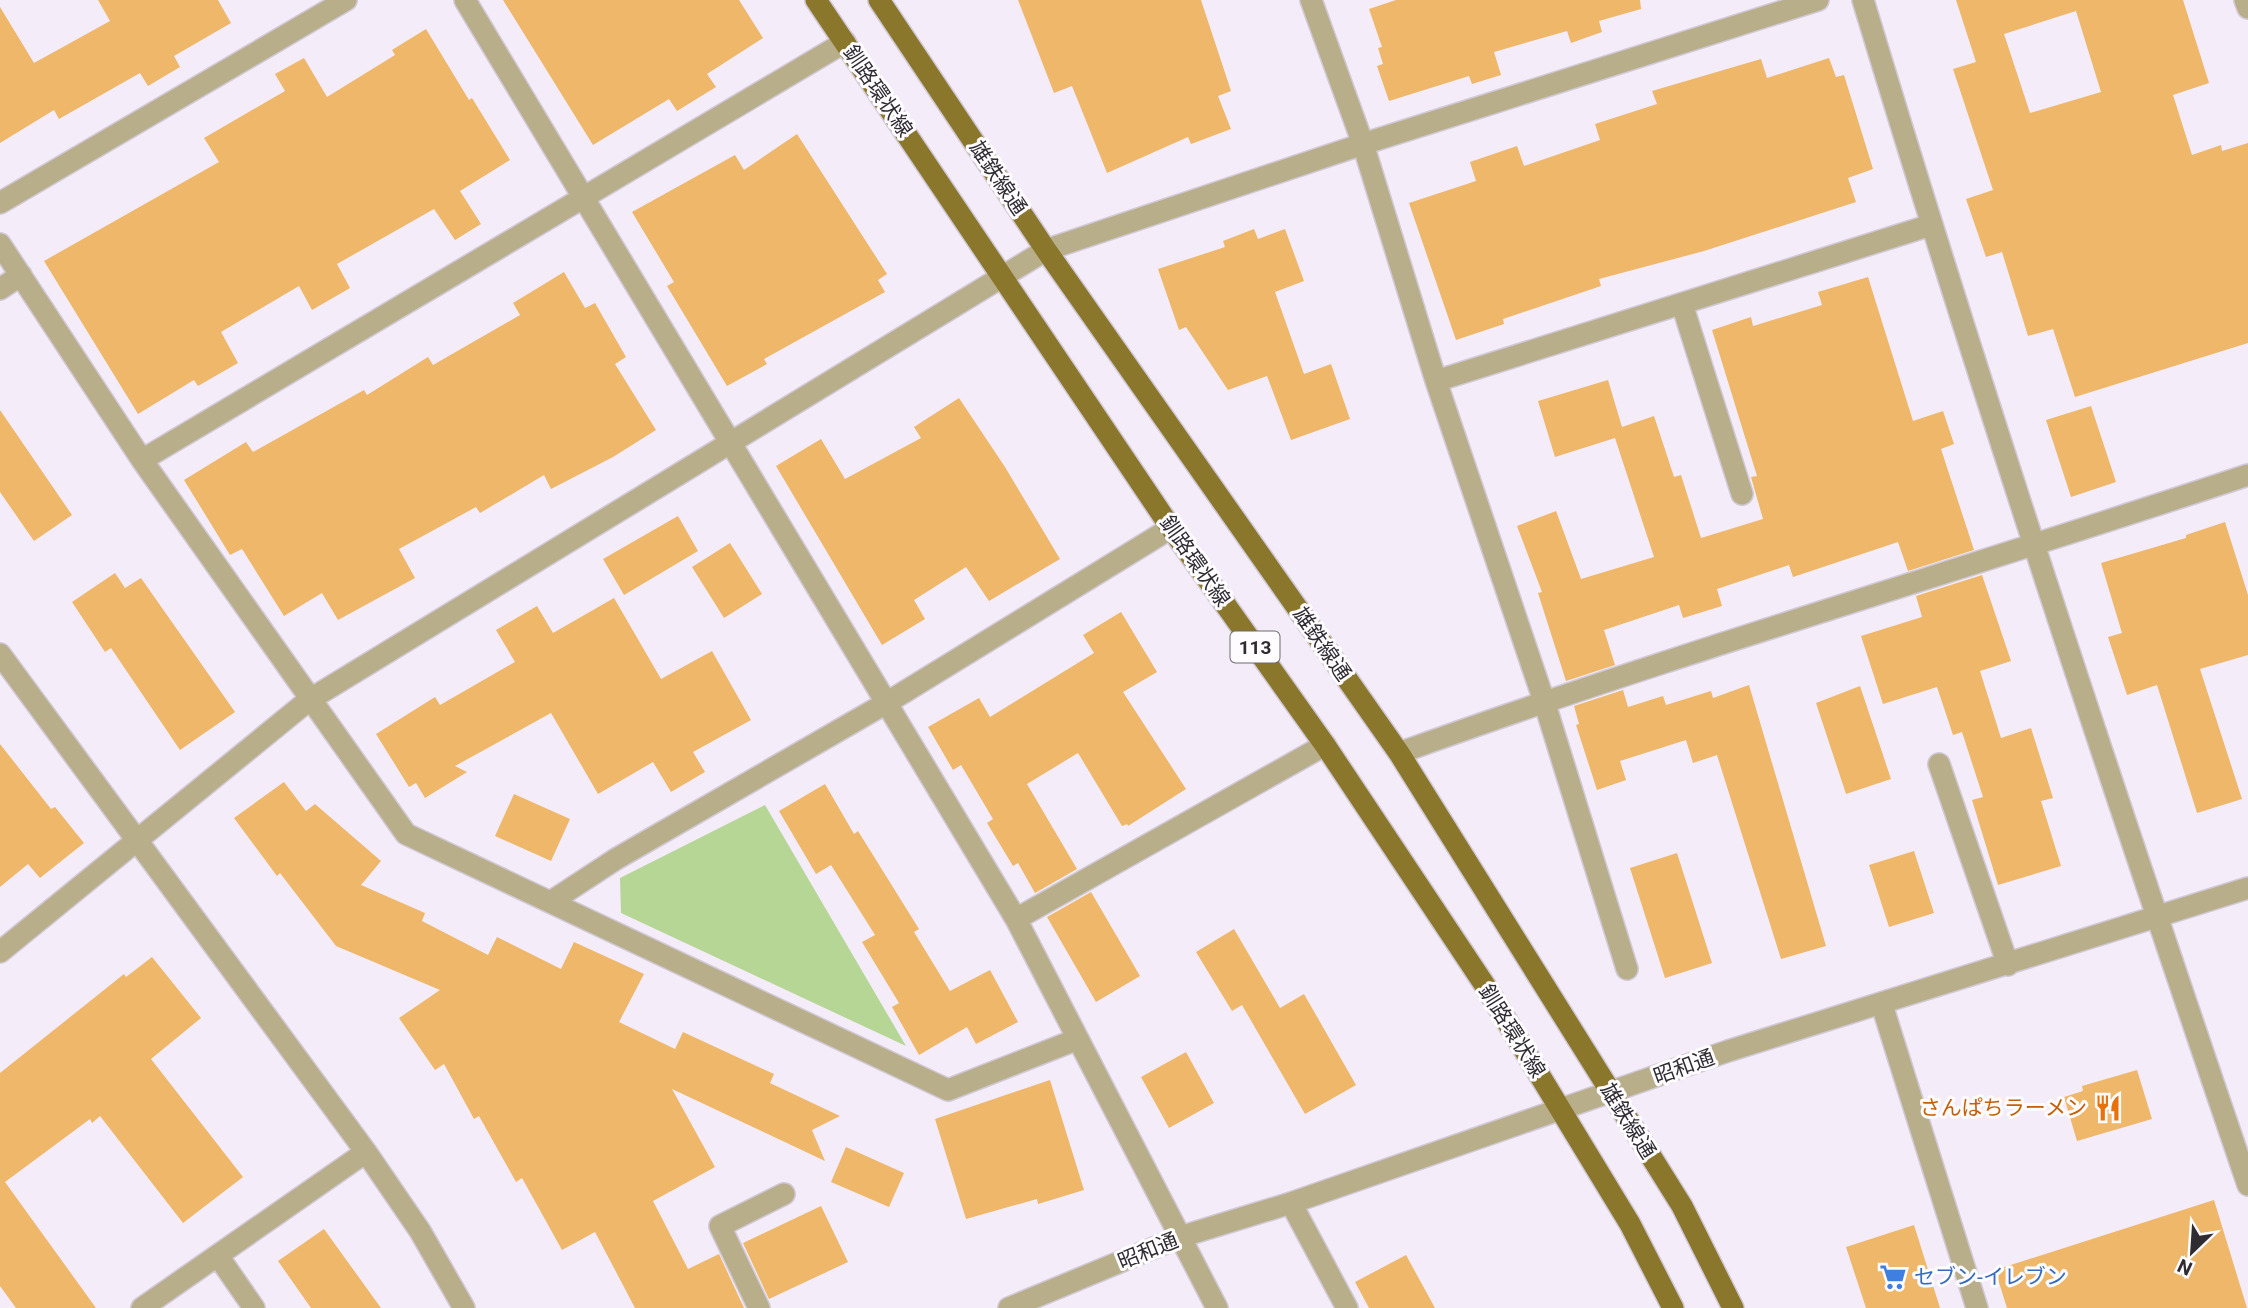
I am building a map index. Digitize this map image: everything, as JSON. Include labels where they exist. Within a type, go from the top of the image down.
[{"type":"main road","name":"釧路環状線","points":[[816,0],[1171,528],[1325,745],[1486,987],[1630,1224],[1673,1308]]},
{"type":"main road","name":"雄鉄線通","points":[[879,0],[1046,250],[1399,753],[1682,1206],[1733,1308]]},
{"type":"street","points":[[0,203],[346,0]]},
{"type":"street","points":[[465,0],[733,442],[1016,919],[1217,1308]]},
{"type":"street","points":[[1311,0],[1363,144],[1436,381],[1544,701],[1627,969]]},
{"type":"street","points":[[0,952],[309,700],[1046,250],[1363,144],[1818,0]]},
{"type":"street","points":[[1863,0],[1931,225],[2156,918],[2248,1185]]},
{"type":"street","points":[[2245,0],[2248,8]]},
{"type":"street","points":[[142,460],[845,42]]},
{"type":"street","points":[[1436,381],[1931,225]]},
{"type":"street","points":[[0,244],[142,460],[405,834],[948,1090],[1078,1039]]},
{"type":"street","points":[[0,289],[21,275]]},
{"type":"street","points":[[1682,304],[1742,494]]},
{"type":"street","points":[[1399,753],[1544,701],[2036,546],[2248,475]]},
{"type":"street","points":[[552,901],[616,859],[888,702],[1171,528]]},
{"type":"street","points":[[0,654],[366,1152],[419,1231],[464,1308]]},
{"type":"street","points":[[1016,919],[1325,745]]},
{"type":"street","points":[[1939,764],[2008,965]]},
{"type":"street","name":"昭和通","points":[[1009,1308],[1180,1237],[1291,1203],[1728,1051],[1882,1005],[2248,888]]},
{"type":"street","points":[[1882,1005],[1977,1308]]},
{"type":"street","points":[[142,1308],[366,1152]]},
{"type":"street","points":[[759,1308],[720,1226],[784,1194]]},
{"type":"street","points":[[1291,1203],[1347,1308]]},
{"type":"street","points":[[218,1256],[254,1308]]},
{"type":"green space","points":[[765,805],[906,1046],[621,913],[620,878]]},
{"type":"building","points":[[98,0],[218,0],[231,23],[174,56],[180,67],[148,86],[140,73],[59,119],[54,110],[0,143],[0,7],[34,63],[110,21]]},
{"type":"building","points":[[503,0],[739,0],[763,38],[707,74],[716,87],[677,111],[669,99],[593,145]]},
{"type":"building","points":[[1018,0],[1201,0],[1231,91],[1218,96],[1231,129],[1191,144],[1188,137],[1107,173],[1072,86],[1054,93]]},
{"type":"building","points":[[1396,0],[1640,0],[1641,9],[1599,21],[1602,32],[1571,43],[1567,31],[1494,52],[1501,75],[1472,84],[1469,76],[1389,101],[1377,66],[1383,64],[1378,48],[1382,47],[1369,9]]},
{"type":"building","points":[[1956,0],[2183,0],[2209,83],[2173,95],[2192,155],[2221,145],[2222,151],[2248,143],[2248,343],[2075,397],[2053,329],[2028,336],[2002,252],[1986,257],[1966,199],[1993,190],[1953,69],[1976,62]],"holes":[[[2076,11],[2101,92],[2030,113],[2004,34]]]},
{"type":"building","points":[[426,29],[469,100],[472,98],[510,160],[460,191],[481,224],[455,240],[434,209],[337,264],[350,288],[312,310],[299,286],[221,332],[238,363],[198,386],[194,380],[138,414],[44,261],[219,162],[204,138],[285,91],[275,74],[304,58],[327,97],[395,55],[392,50]]},
{"type":"building","points":[[1829,58],[1836,77],[1844,75],[1873,169],[1848,178],[1856,202],[1704,251],[1599,279],[1601,286],[1503,319],[1504,324],[1456,340],[1409,203],[1476,181],[1470,162],[1517,146],[1524,166],[1600,140],[1595,124],[1657,104],[1652,91],[1761,59],[1767,78]]},
{"type":"building","points":[[797,134],[887,274],[878,280],[885,292],[764,359],[767,364],[727,386],[667,286],[674,282],[632,212],[735,155],[744,170]]},
{"type":"building","points":[[1254,229],[1258,239],[1285,229],[1304,281],[1275,292],[1304,374],[1331,364],[1350,419],[1291,440],[1267,376],[1228,390],[1186,327],[1179,330],[1158,269],[1225,247],[1223,241]]},
{"type":"building","points":[[564,272],[585,308],[595,303],[626,357],[615,364],[656,430],[613,457],[551,489],[544,475],[480,513],[476,507],[399,549],[415,578],[338,620],[322,593],[284,616],[242,549],[230,555],[184,480],[246,442],[253,452],[364,390],[367,395],[428,357],[433,365],[520,315],[513,303]]},
{"type":"building","points":[[1868,277],[1913,421],[1943,411],[1954,444],[1941,449],[1974,550],[1908,571],[1898,542],[1793,577],[1789,565],[1717,589],[1722,606],[1683,618],[1679,605],[1604,630],[1615,665],[1566,681],[1538,593],[1542,592],[1517,526],[1556,511],[1581,579],[1654,557],[1615,438],[1555,457],[1538,401],[1608,380],[1622,427],[1654,416],[1674,477],[1681,475],[1701,538],[1763,519],[1751,477],[1757,476],[1712,330],[1751,317],[1753,326],[1822,305],[1818,292]]},
{"type":"building","points":[[959,398],[1005,467],[1060,559],[989,601],[966,567],[914,600],[925,619],[882,645],[776,466],[821,439],[845,479],[921,438],[914,427]]},
{"type":"building","points":[[2091,406],[2116,482],[2071,497],[2046,420]]},
{"type":"building","points":[[0,410],[72,515],[34,541],[0,492]]},
{"type":"building","points":[[678,516],[698,551],[624,595],[603,559]]},
{"type":"building","points":[[2225,522],[2248,595],[2248,655],[2200,669],[2242,799],[2197,813],[2157,685],[2127,695],[2108,637],[2122,633],[2101,563],[2186,538],[2186,535]]},
{"type":"building","points":[[730,543],[762,594],[724,618],[692,567]]},
{"type":"building","points":[[115,573],[125,588],[141,578],[235,712],[180,750],[111,648],[105,652],[72,602]]},
{"type":"building","points":[[1982,575],[2011,661],[1980,671],[2001,738],[2031,728],[2053,798],[2041,801],[2061,866],[1998,885],[1972,800],[1983,797],[1962,732],[1953,735],[1937,687],[1883,704],[1861,636],[1922,617],[1916,596]]},
{"type":"building","points":[[614,598],[661,679],[712,651],[751,720],[693,752],[705,772],[671,792],[653,762],[598,794],[551,713],[455,766],[467,772],[425,798],[416,783],[409,787],[376,734],[435,697],[440,705],[515,662],[496,630],[537,606],[553,633]]},
{"type":"building","points":[[1121,612],[1157,672],[1123,692],[1186,789],[1128,826],[1122,826],[1078,753],[1027,784],[1077,869],[1035,893],[1018,863],[1013,866],[987,823],[993,819],[961,765],[953,770],[928,727],[979,698],[990,717],[1094,653],[1083,635]]},
{"type":"building","points":[[1749,685],[1826,946],[1781,959],[1717,755],[1693,763],[1686,740],[1620,761],[1626,780],[1597,790],[1576,725],[1579,724],[1574,706],[1623,690],[1628,707],[1663,696],[1666,705],[1711,691],[1713,698]]},
{"type":"building","points":[[1860,686],[1891,779],[1846,794],[1816,703]]},
{"type":"building","points":[[0,744],[51,809],[55,807],[84,843],[40,878],[28,864],[0,887]]},
{"type":"building","points":[[284,782],[306,811],[315,804],[381,861],[361,885],[425,913],[422,921],[488,955],[497,937],[561,969],[574,942],[644,974],[619,1022],[675,1049],[683,1032],[774,1074],[770,1083],[840,1116],[812,1130],[825,1161],[672,1089],[715,1167],[653,1201],[688,1269],[719,1254],[744,1308],[635,1308],[595,1232],[562,1250],[522,1178],[516,1182],[479,1116],[474,1119],[444,1064],[435,1070],[399,1018],[440,990],[336,946],[280,873],[277,876],[234,818]]},
{"type":"building","points":[[825,784],[854,834],[858,831],[919,929],[914,932],[950,991],[990,970],[1018,1022],[976,1044],[967,1027],[919,1055],[892,1007],[899,1003],[862,942],[875,935],[831,865],[816,874],[779,811]]},
{"type":"building","points":[[514,794],[570,819],[551,861],[495,836]]},
{"type":"building","points":[[1914,851],[1934,913],[1889,927],[1869,865]]},
{"type":"building","points":[[1677,853],[1712,963],[1665,978],[1630,868]]},
{"type":"building","points":[[1091,892],[1140,976],[1096,1002],[1047,917]]},
{"type":"building","points":[[1234,929],[1280,1008],[1304,994],[1356,1085],[1305,1114],[1242,1005],[1232,1011],[1196,952]]},
{"type":"building","points":[[152,957],[201,1018],[151,1059],[243,1177],[183,1223],[100,1116],[92,1123],[90,1119],[5,1182],[96,1308],[16,1308],[0,1286],[0,1073],[124,974],[126,977]]},
{"type":"building","points":[[1186,1052],[1214,1103],[1169,1128],[1141,1077]]},
{"type":"building","name":"さんぱちラーメン","points":[[2137,1070],[2152,1119],[2077,1141],[2064,1097],[2083,1091],[2082,1086]]},
{"type":"building","points":[[1050,1080],[1084,1190],[1038,1204],[1037,1199],[966,1219],[935,1119]]},
{"type":"building","points":[[846,1147],[904,1173],[889,1207],[831,1182]]},
{"type":"building","points":[[2214,1200],[2247,1308],[2007,1308],[1995,1270]]},
{"type":"building","points":[[821,1206],[848,1262],[769,1299],[743,1243]]},
{"type":"building","name":"セブン-イレブン","points":[[1914,1225],[1940,1308],[1866,1308],[1846,1247]]},
{"type":"building","points":[[324,1229],[381,1308],[311,1308],[278,1261]]},
{"type":"building","points":[[1406,1255],[1435,1308],[1369,1308],[1355,1282]]},
{"type":"place","name":"さんぱちラーメン","points":[[2108,1108]]},
{"type":"place","name":"セブン-イレブン","points":[[1893,1277]]}]
